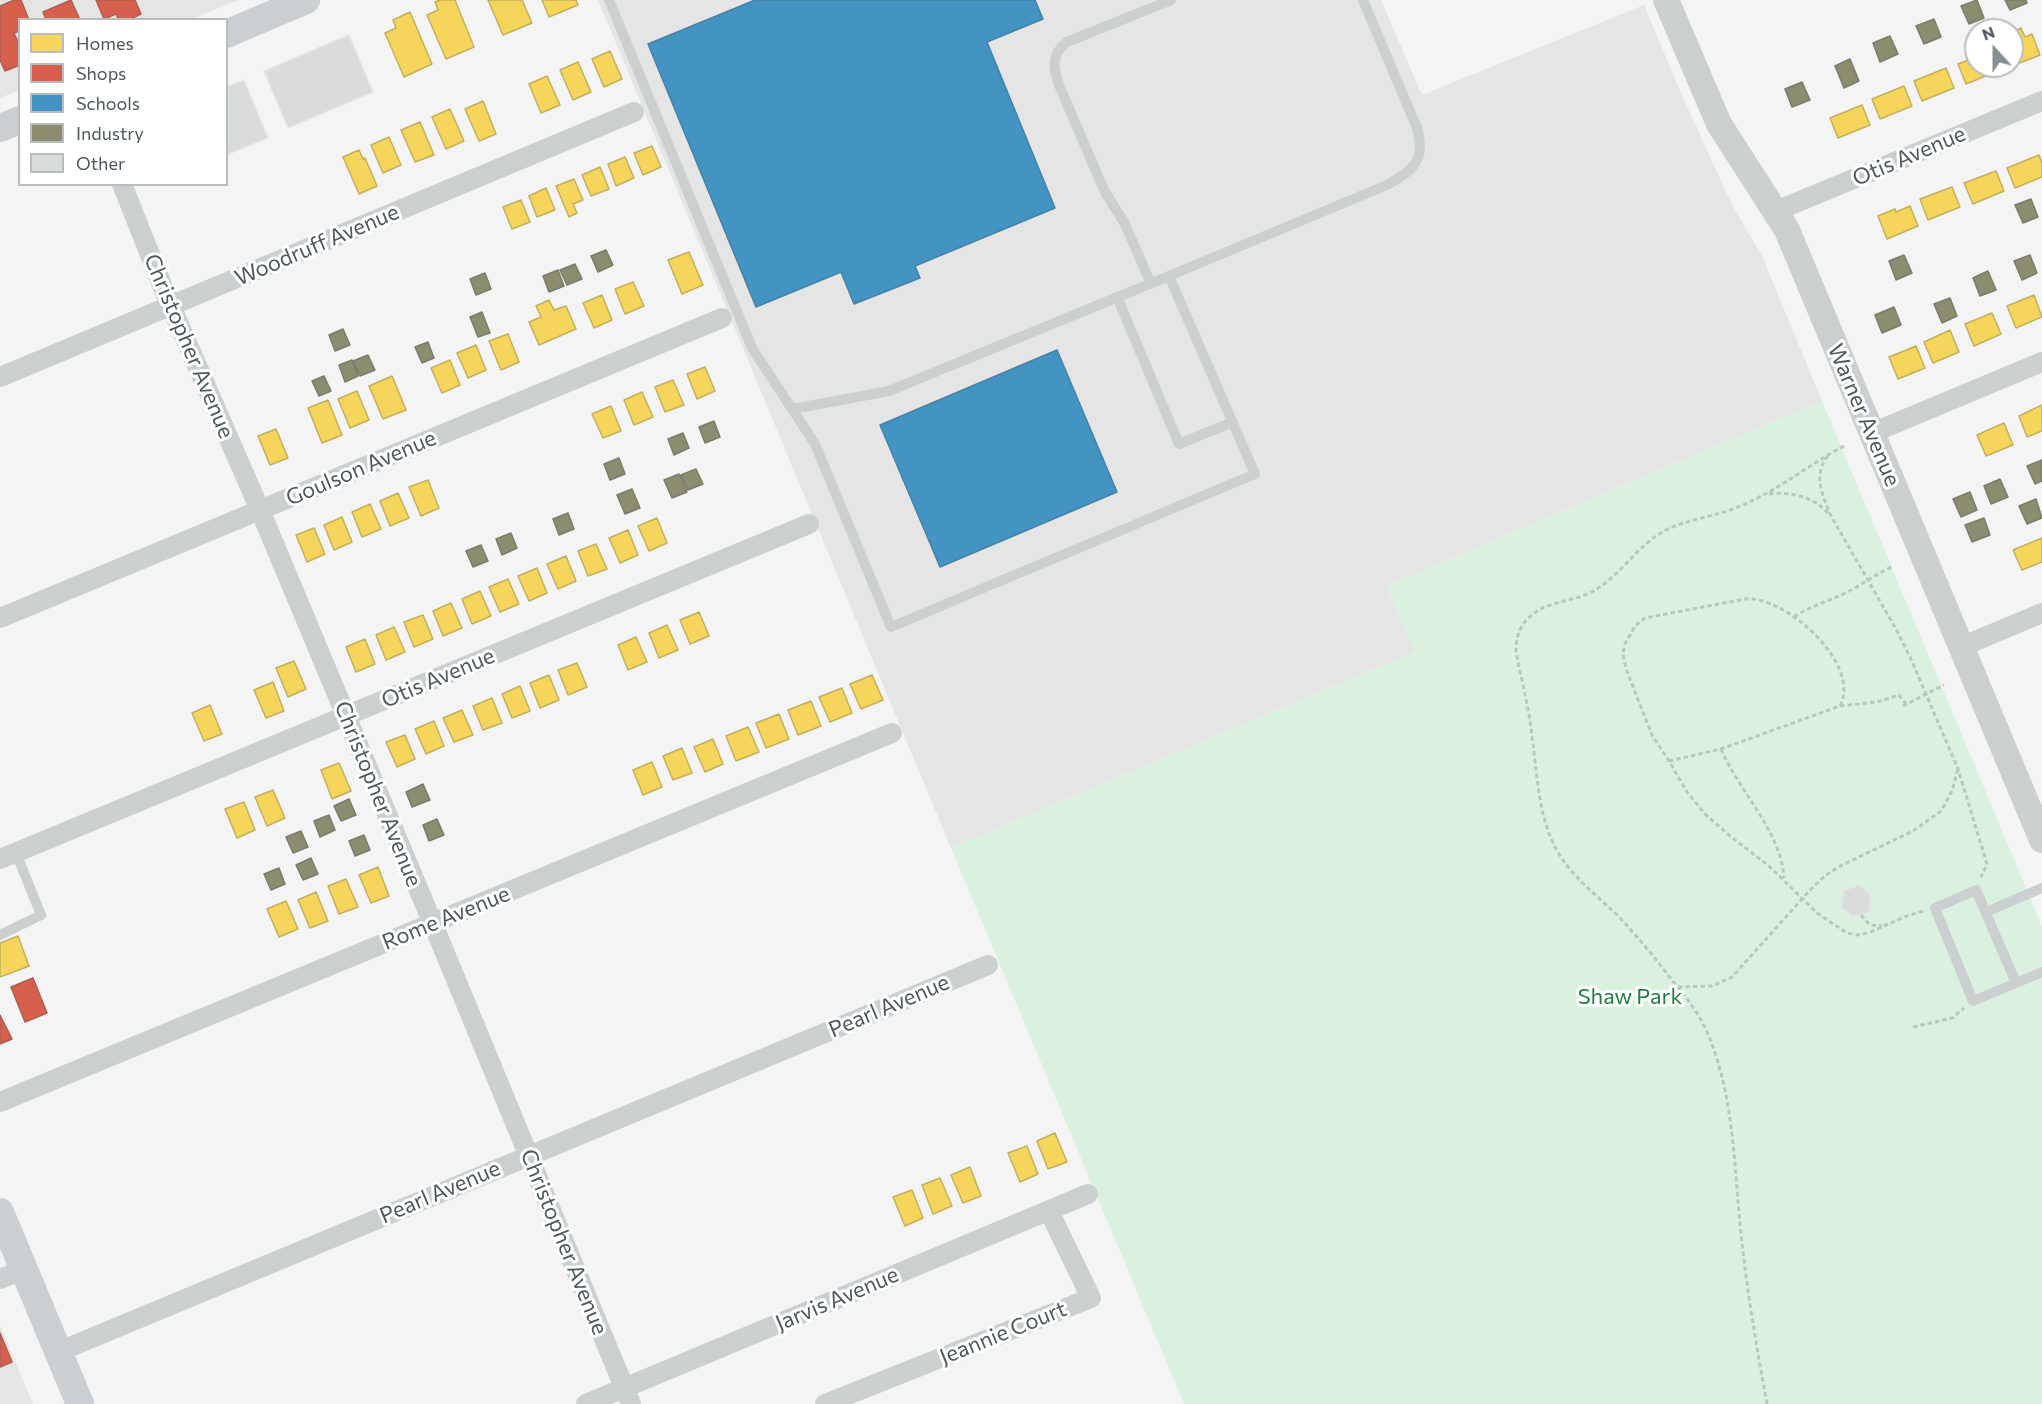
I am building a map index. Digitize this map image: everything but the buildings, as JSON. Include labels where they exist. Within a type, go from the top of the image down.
[{"type":"main road","points":[[228,33],[306,0]]},
{"type":"main road","points":[[0,128],[18,121]]},
{"type":"main road","points":[[0,1212],[12,1274],[58,1352],[81,1404]]},
{"type":"street","name":"Warner Avenue","points":[[1666,0],[1719,124],[1787,230],[2042,840]]},
{"type":"street","name":"Otis Avenue","points":[[1776,212],[2042,101]]},
{"type":"street","name":"Woodruff Avenue","points":[[0,376],[634,112]]},
{"type":"street","name":"Christopher Avenue","points":[[123,186],[171,306],[260,510],[433,924],[628,1396]]},
{"type":"street","name":"Goulson Avenue","points":[[0,618],[722,318]]},
{"type":"street","points":[[1872,433],[2042,362]]},
{"type":"street","name":"Otis Avenue","points":[[8,856],[809,524]]},
{"type":"street","points":[[1961,646],[2042,613]]},
{"type":"street","name":"Rome Avenue","points":[[0,1102],[892,733]]},
{"type":"street","name":"Pearl Avenue","points":[[58,1352],[988,965]]},
{"type":"street","name":"Jarvis Avenue","points":[[586,1404],[628,1396],[1088,1194]]},
{"type":"street","name":"Jeannie Court","points":[[825,1404],[1091,1298],[1049,1211]]},
{"type":"lane","points":[[609,0],[752,348],[815,444],[891,627],[1256,474],[1169,276]]},
{"type":"lane","points":[[1151,284],[1125,224],[1104,190],[1054,73],[1054,63],[1055,54],[1067,42],[1172,0]]},
{"type":"lane","points":[[792,409],[889,391],[1151,284],[1402,177],[1417,161],[1421,145],[1417,128],[1363,0]]},
{"type":"lane","points":[[1117,297],[1179,444],[1233,422]]},
{"type":"lane","points":[[0,935],[41,915],[8,856]]},
{"type":"lane","points":[[1986,912],[2042,888]]},
{"type":"lane","points":[[2016,983],[1976,890],[1935,908],[1973,1001],[2016,983],[2042,972]]},
{"type":"path","points":[[1767,1404],[1746,1276],[1725,1089],[1707,1032],[1695,1010],[1678,987],[1625,923],[1575,874],[1555,847],[1542,804],[1516,641],[1522,625],[1533,613],[1593,592],[1607,582],[1635,553],[1665,531],[1729,511],[1764,495],[1844,446]]},
{"type":"path","points":[[1831,453],[1823,463],[1820,479],[1823,496],[1831,516],[1900,637],[1958,769],[1987,864],[1976,890]]},
{"type":"path","points":[[1764,495],[1778,493],[1805,498],[1820,506],[1831,516]]},
{"type":"path","points":[[1794,617],[1894,566]]},
{"type":"path","points":[[1840,706],[1845,689],[1839,666],[1819,640],[1794,617],[1767,602],[1751,598],[1649,617],[1638,622],[1624,649],[1626,669],[1648,728],[1687,792],[1705,814],[1785,880],[1818,913],[1847,933],[1863,935],[1909,915],[1935,908]]},
{"type":"path","points":[[1670,761],[1721,749],[1840,706],[1877,702],[1896,695],[1901,696],[1905,705],[1944,685]]},
{"type":"path","points":[[1721,749],[1737,781],[1776,843],[1782,860],[1785,880]]},
{"type":"path","points":[[1678,987],[1712,986],[1732,977],[1826,875],[1899,838],[1937,814],[1948,800],[1958,769]]},
{"type":"path","points":[[1861,915],[1870,925],[1883,927]]},
{"type":"path","points":[[1913,1027],[1952,1017],[1973,1001]]},
{"type":"shaded area","points":[[0,0],[239,0],[194,18],[18,18],[18,90],[0,98]]},
{"type":"shaded area","points":[[598,0],[1381,0],[1422,95],[1644,5],[1731,203],[1762,256],[1822,401],[1387,586],[1415,652],[951,848]]},
{"type":"shaded area","points":[[0,1325],[33,1404],[0,1404]]},
{"type":"green space","name":"Shaw Park","points":[[1822,401],[2042,926],[2042,1404],[1184,1404],[951,848],[1415,652],[1387,586]]}]
